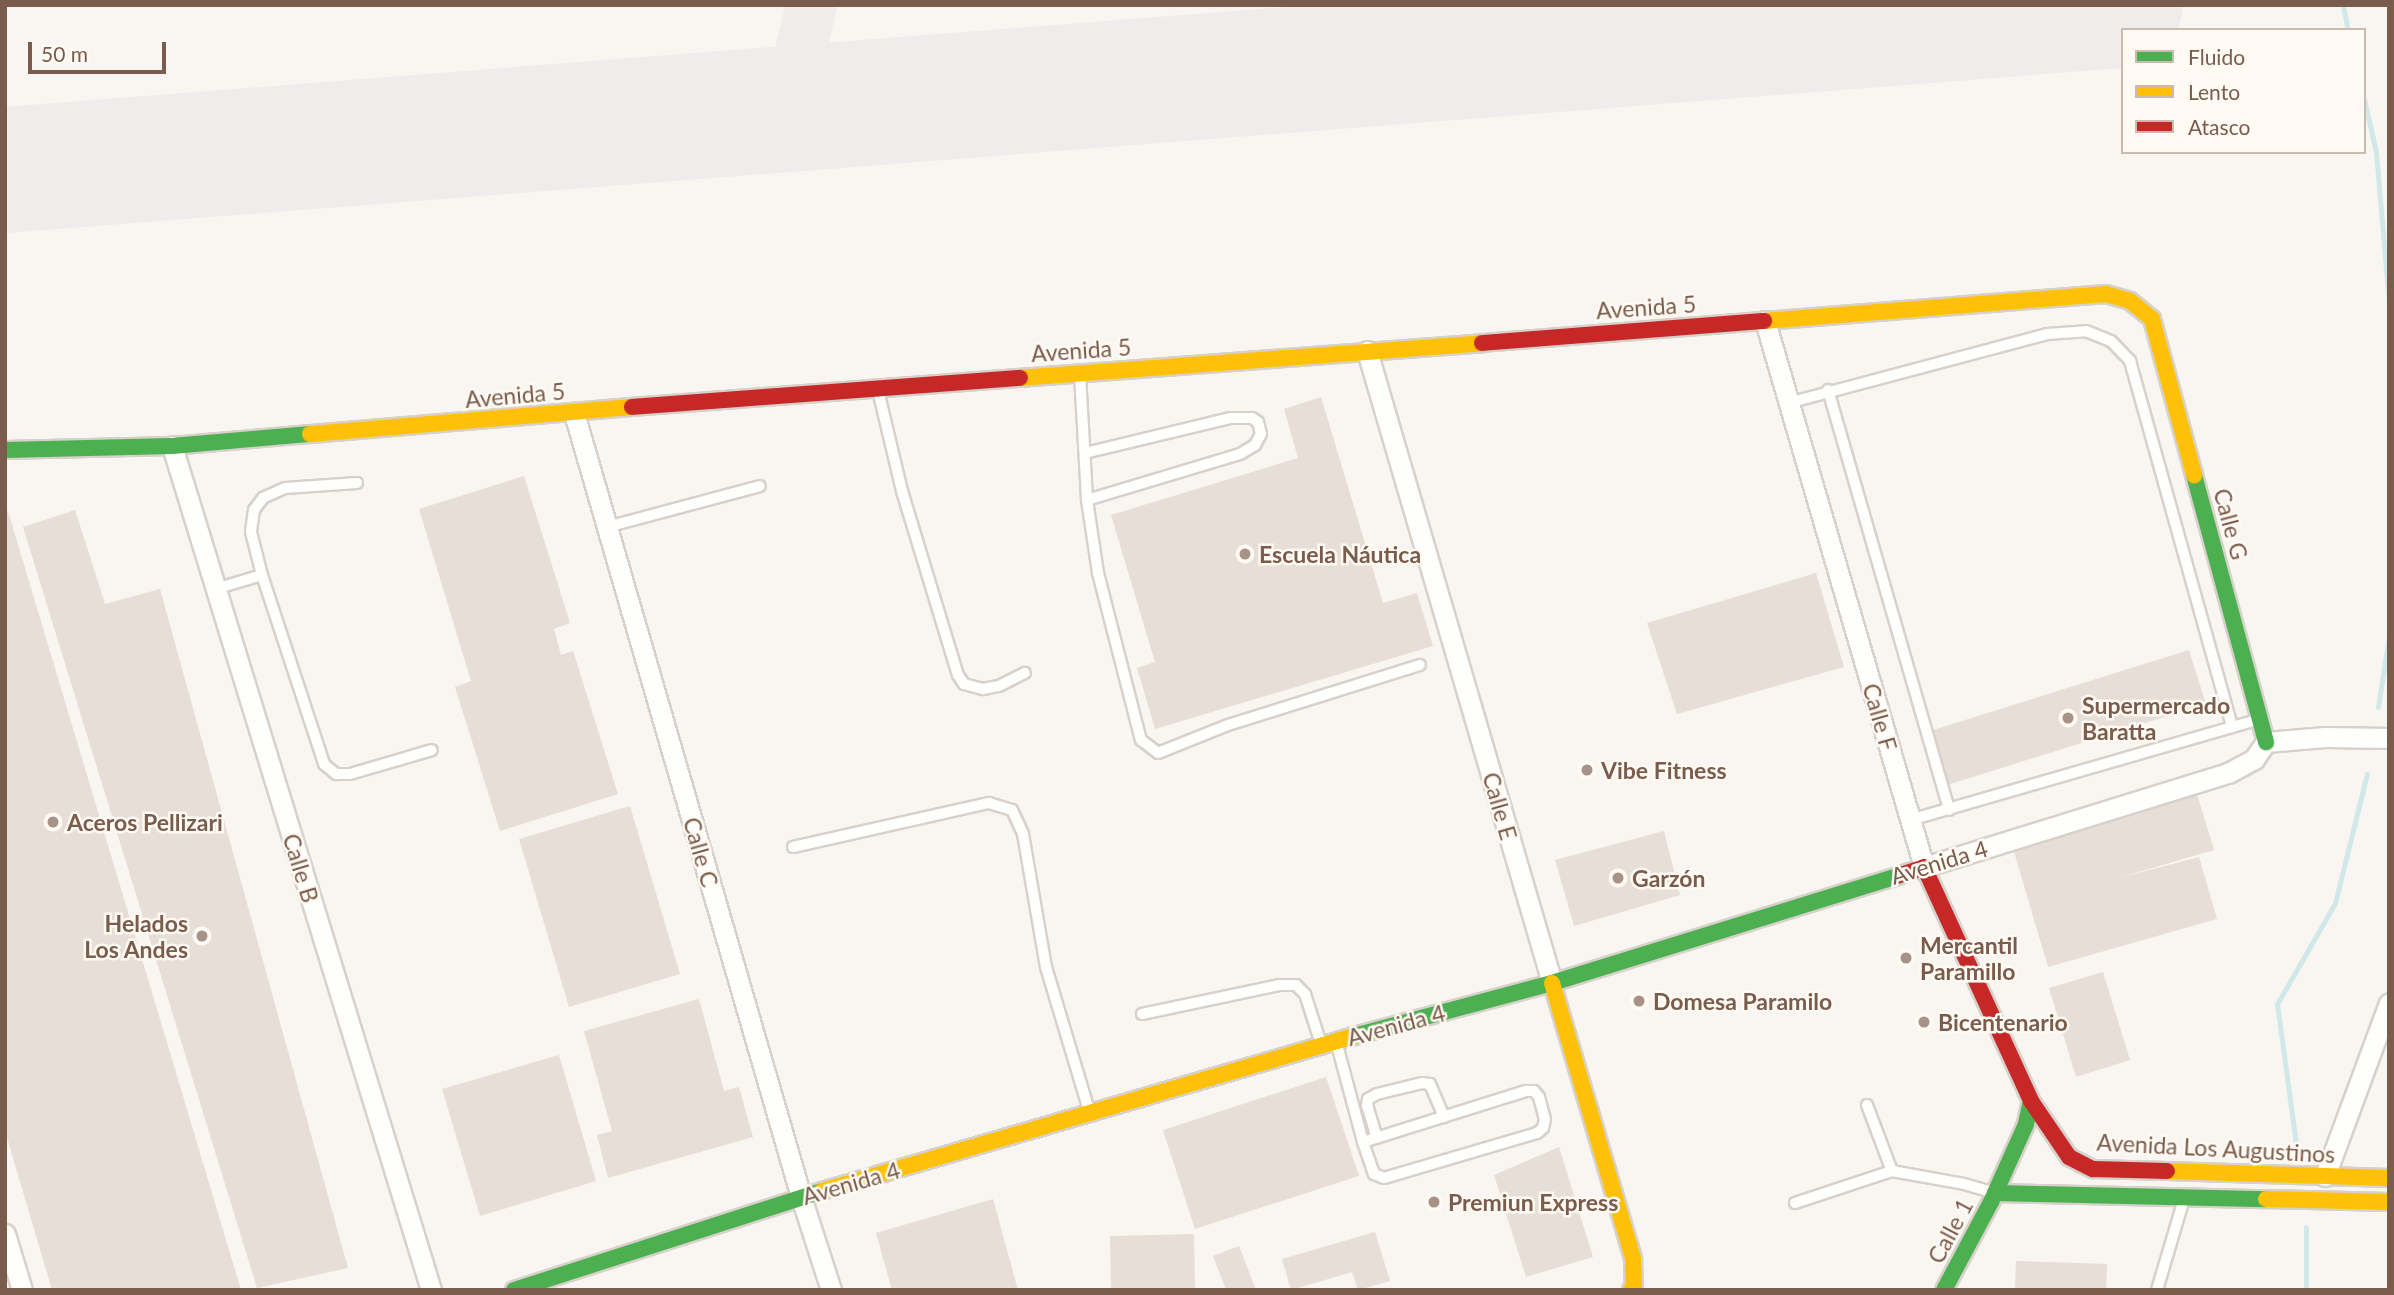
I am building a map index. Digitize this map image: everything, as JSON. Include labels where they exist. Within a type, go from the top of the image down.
[{"type":"main road","name":"Avenida 5","points":[[5,450],[172,446],[877,386],[1080,374],[2106,294],[2130,301],[2152,319]]},
{"type":"main road","name":"Calle G","points":[[2152,319],[2266,742]]},
{"type":"main road","name":"Avenida 4","points":[[514,1290],[801,1197],[1328,1043],[1552,983],[1924,867]]},
{"type":"main road","name":"Calle F","points":[[1924,867],[2031,1101]]},
{"type":"main road","name":"Calle E","points":[[1552,983],[1633,1259],[1634,1286],[1630,1290]]},
{"type":"main road","name":"Avenida Los Augustinos","points":[[2031,1101],[2069,1157],[2093,1168],[2389,1178]]},
{"type":"main road","name":"Calle 1","points":[[1944,1290],[1995,1193],[2026,1124],[2031,1101]]},
{"type":"main road","name":"Avenida Los Augustinos","points":[[1995,1193],[2389,1202]]},
{"type":"street","name":"Calle F","points":[[1765,321],[1924,867]]},
{"type":"street","name":"Calle E","points":[[1367,351],[1552,983]]},
{"type":"street","name":"Calle C","points":[[574,413],[801,1197],[831,1290]]},
{"type":"street","name":"Calle B","points":[[172,446],[431,1290]]},
{"type":"street","points":[[2266,742],[2325,737],[2389,738]]},
{"type":"street","name":"Avenida 4","points":[[1924,867],[2228,773],[2254,759],[2266,742]]},
{"type":"street","points":[[2325,1176],[2389,1003]]},
{"type":"street","points":[[5,1234],[22,1290]]},
{"type":"lane","points":[[1788,402],[2047,334],[2086,331],[2111,341],[2130,361],[2232,727]]},
{"type":"lane","points":[[1080,374],[1087,500],[1098,573],[1141,740],[1158,753],[1228,725],[1420,665]]},
{"type":"lane","points":[[877,386],[902,491],[958,675],[964,684],[983,689],[1025,673]]},
{"type":"lane","points":[[1828,390],[1949,810]]},
{"type":"lane","points":[[1085,453],[1231,418],[1252,418],[1258,422],[1261,434],[1255,446],[1240,454],[1087,500]]},
{"type":"lane","points":[[357,483],[285,488],[263,498],[254,510],[250,532],[262,575],[324,764],[336,774],[350,774],[432,750]]},
{"type":"lane","points":[[607,527],[760,486]]},
{"type":"lane","points":[[215,589],[262,575]]},
{"type":"lane","points":[[1910,820],[2260,719]]},
{"type":"lane","points":[[793,847],[989,803],[1012,810],[1023,834],[1046,967],[1090,1114]]},
{"type":"lane","points":[[1142,1014],[1280,985],[1296,985],[1305,994],[1328,1043],[1374,1174],[1384,1178],[1537,1133],[1543,1128],[1545,1119],[1534,1091],[1363,1142]]},
{"type":"lane","points":[[1377,1138],[1367,1106],[1368,1099],[1377,1094],[1422,1083],[1430,1084],[1444,1117]]},
{"type":"lane","points":[[1867,1105],[1892,1171]]},
{"type":"lane","points":[[1795,1203],[1892,1171],[1964,1184],[1995,1193]]},
{"type":"lane","points":[[2157,1290],[2184,1198]]},
{"type":"building","name":"Escuela Náutica","points":[[1321,397],[1383,603],[1417,593],[1433,646],[1155,729],[1137,668],[1155,662],[1111,515],[1298,458],[1284,409]]},
{"type":"building","points":[[524,476],[570,623],[554,629],[561,655],[573,651],[618,794],[500,831],[455,687],[471,681],[419,509]]},
{"type":"building","name":"Helados Los Andes","points":[[75,510],[105,604],[160,589],[348,1268],[257,1288],[23,527]]},
{"type":"building","name":"Aceros Pellizari","points":[[8,511],[241,1290],[52,1290],[5,1131],[5,512]]},
{"type":"building","points":[[1816,573],[1844,667],[1677,714],[1647,623]]},
{"type":"building","name":"Supermercado Baratta","points":[[2189,650],[2206,704],[1947,785],[1930,731]]},
{"type":"building","points":[[2196,791],[2214,850],[2111,880],[2199,857],[2217,919],[2048,967],[2012,845]]},
{"type":"building","points":[[630,806],[680,974],[569,1007],[519,839]]},
{"type":"building","name":"Garzón","points":[[1664,831],[1680,895],[1574,926],[1555,860]]},
{"type":"building","points":[[2103,972],[2130,1060],[2076,1077],[2049,988]]},
{"type":"building","points":[[699,999],[724,1091],[739,1087],[753,1137],[608,1178],[597,1135],[612,1131],[584,1031]]},
{"type":"building","points":[[559,1055],[596,1181],[480,1216],[442,1089]]},
{"type":"building","points":[[1326,1077],[1359,1176],[1195,1229],[1163,1130]]},
{"type":"building","points":[[1559,1147],[1593,1257],[1526,1277],[1494,1175]]},
{"type":"building","points":[[993,1199],[1018,1290],[892,1290],[876,1233]]},
{"type":"building","points":[[1375,1232],[1390,1281],[1358,1290],[1352,1272],[1291,1290],[1282,1259]]},
{"type":"building","points":[[1194,1234],[1195,1290],[1111,1290],[1110,1236]]},
{"type":"building","points":[[1239,1246],[1256,1290],[1226,1290],[1213,1256]]},
{"type":"building","points":[[2016,1261],[2107,1264],[2106,1290],[2015,1289]]},
{"type":"waterway","points":[[2343,5],[2348,28]]},
{"type":"waterway","points":[[2366,108],[2376,152],[2389,305]]},
{"type":"waterway","points":[[2378,707],[2389,636]]},
{"type":"waterway","points":[[2296,1144],[2277,1004],[2335,903],[2367,774]]},
{"type":"waterway","points":[[2306,1227],[2306,1290]]},
{"type":"taxiway","points":[[786,109],[811,5]]},
{"type":"taxiway","points":[[1642,5],[1668,41]]},
{"type":"runway","points":[[5,170],[2120,5]]},
{"type":"traffic: fast","points":[[5,450],[172,446],[310,434]]},
{"type":"traffic: fast","points":[[2194,475],[2266,742]]},
{"type":"traffic: fast","points":[[1354,1036],[1552,983],[1900,875]]},
{"type":"traffic: fast","points":[[1944,1290],[1991,1202],[2026,1124],[2031,1101]]},
{"type":"traffic: fast","points":[[514,1290],[822,1191]]},
{"type":"traffic: fast","points":[[1995,1193],[2266,1199]]},
{"type":"traffic: slow","points":[[1764,321],[2106,294],[2130,301],[2152,319],[2194,475]]},
{"type":"traffic: slow","points":[[1020,378],[1482,343]]},
{"type":"traffic: slow","points":[[310,434],[632,407]]},
{"type":"traffic: slow","points":[[1552,983],[1633,1259],[1634,1286],[1631,1290]]},
{"type":"traffic: slow","points":[[822,1191],[1354,1036]]},
{"type":"traffic: slow","points":[[2167,1171],[2389,1178]]},
{"type":"traffic: slow","points":[[2266,1199],[2389,1202]]},
{"type":"traffic: jam","points":[[1482,343],[1764,321]]},
{"type":"traffic: jam","points":[[632,407],[1020,378]]},
{"type":"traffic: jam","points":[[1900,875],[1924,867],[2031,1101],[2069,1157],[2093,1169],[2167,1171]]},
{"type":"place","name":"Escuela Náutica","points":[[1245,554]]},
{"type":"place","name":"Supermercado Baratta","points":[[2068,718]]},
{"type":"place","name":"Vibe Fitness","points":[[1587,770]]},
{"type":"place","name":"Aceros Pellizari","points":[[53,822]]},
{"type":"place","name":"Garzón","points":[[1618,878]]},
{"type":"place","name":"Helados Los Andes","points":[[202,936]]},
{"type":"place","name":"Mercantil Paramillo","points":[[1906,958]]},
{"type":"place","name":"Domesa Paramilo","points":[[1639,1001]]},
{"type":"place","name":"Bicentenario","points":[[1924,1022]]},
{"type":"place","name":"Premiun Express","points":[[1434,1202]]}]
